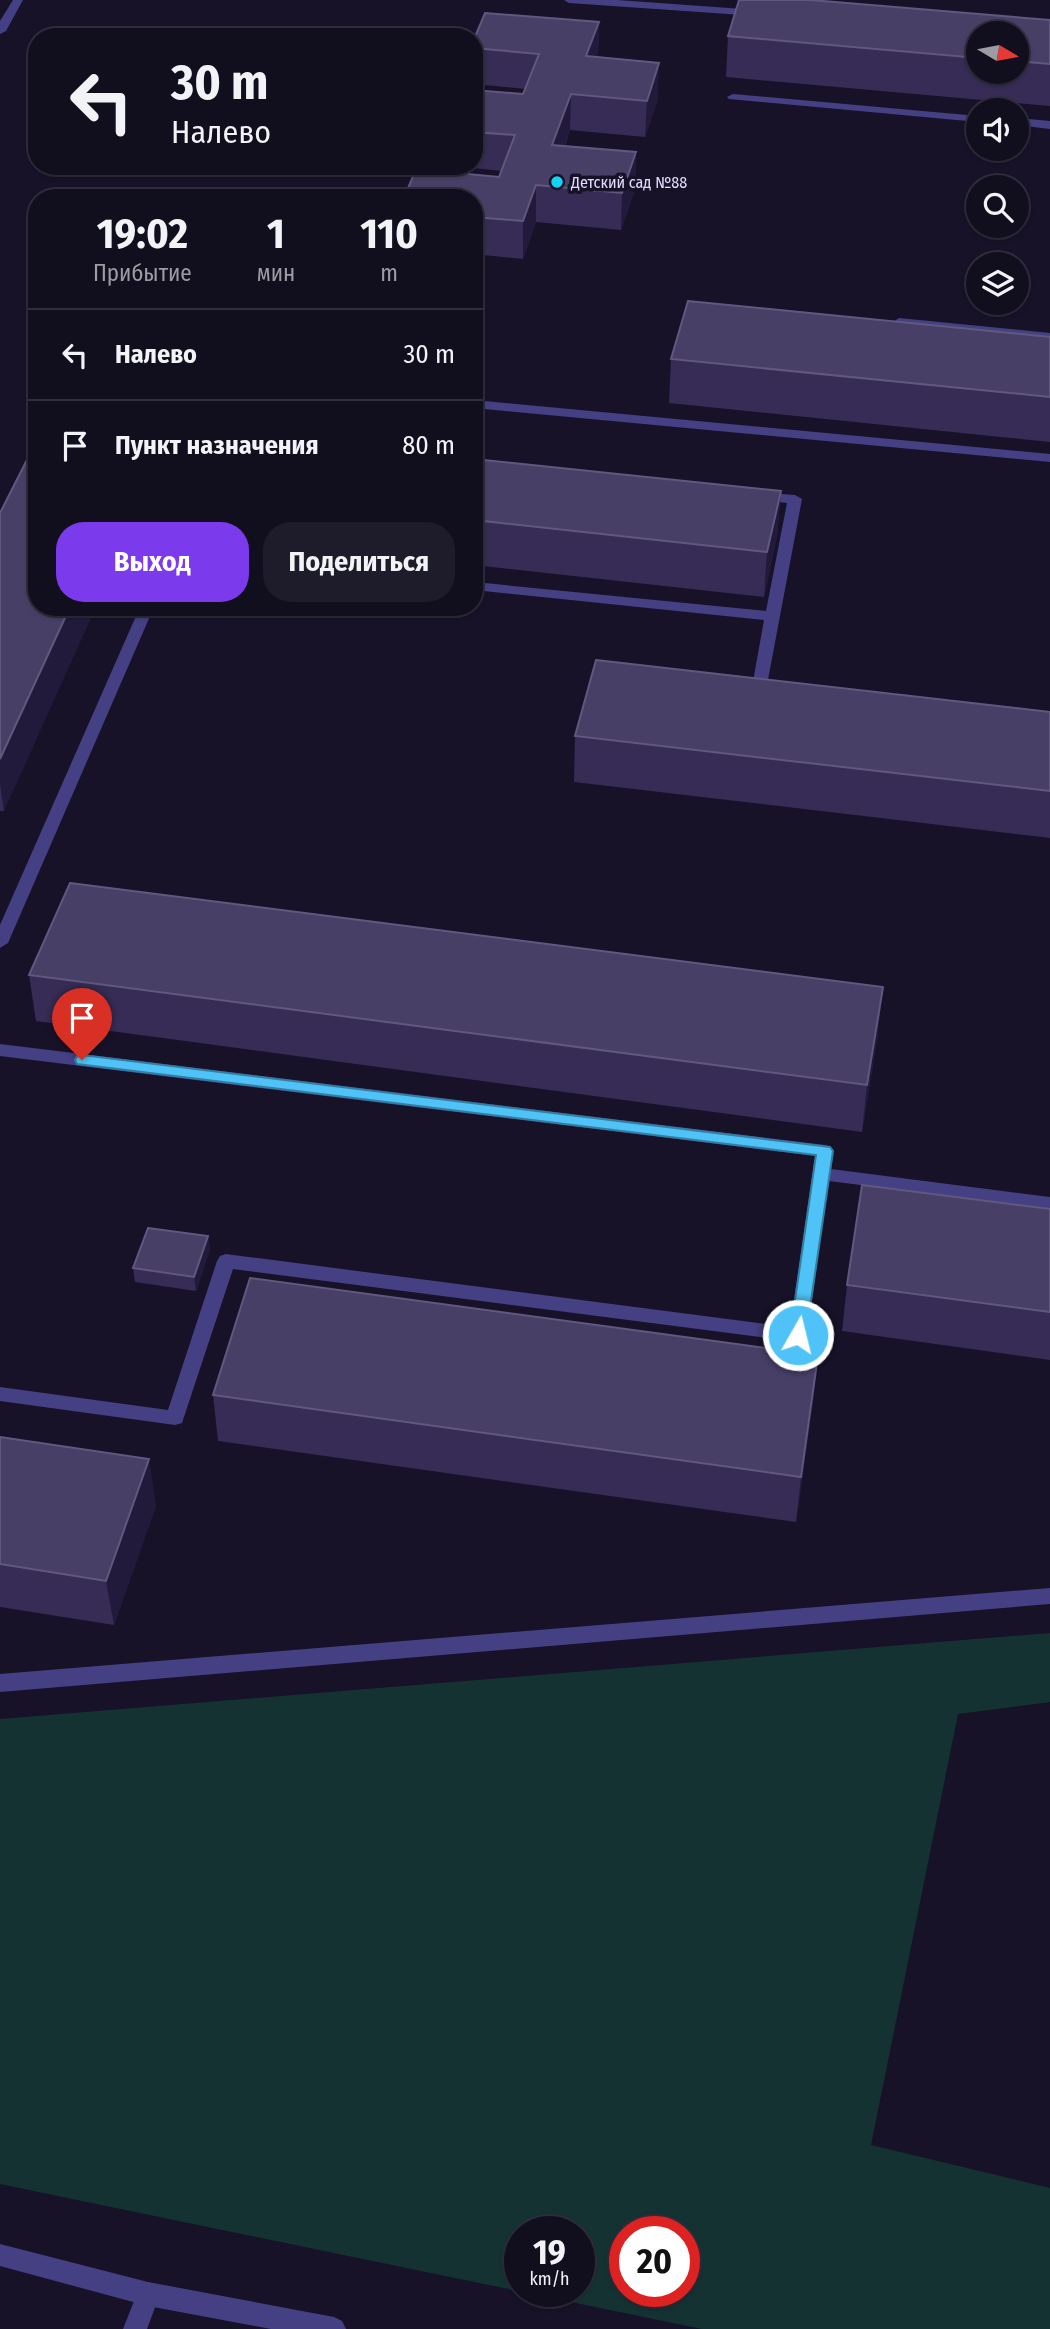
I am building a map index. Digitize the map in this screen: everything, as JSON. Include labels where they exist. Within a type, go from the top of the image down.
[{"type":"street","points":[[0,30],[18,0]]},
{"type":"street","points":[[569,0],[766,14]]},
{"type":"street","points":[[733,97],[966,118]]},
{"type":"street","points":[[1029,123],[1050,125]]},
{"type":"street","points":[[899,322],[1050,337]]},
{"type":"street","points":[[483,405],[1050,458]]},
{"type":"street","points":[[741,494],[795,499],[757,698],[770,699]]},
{"type":"street","points":[[483,587],[772,616]]},
{"type":"street","points":[[0,943],[143,616]]},
{"type":"street","points":[[0,1050],[825,1151],[798,1335],[226,1261],[175,1418],[0,1394]]},
{"type":"street","points":[[821,1174],[1050,1203]]},
{"type":"street","points":[[0,1683],[1050,1596]]},
{"type":"street","points":[[0,2255],[148,2294],[334,2329]]},
{"type":"street","points":[[135,2329],[148,2294]]},
{"type":"green space","points":[[1050,1633],[1050,1702],[958,1714],[871,2145],[1050,2188],[1050,2329],[702,2329],[595,2307],[595,2216],[504,2216],[504,2288],[0,2184],[0,1719]]},
{"type":"building","points":[[739,0],[811,0],[1050,20],[1050,64],[1029,62],[1029,21],[966,21],[966,57],[728,36]]},
{"type":"building","points":[[485,13],[599,22],[586,56],[659,63],[647,101],[571,94],[552,145],[636,152],[622,193],[536,185],[523,221],[483,218],[483,189],[408,189],[414,175],[499,177],[515,135],[483,133],[483,91],[523,94],[539,54],[483,49],[483,28],[479,28]]},
{"type":"building","points":[[688,301],[1050,337],[1050,397],[671,359]]},
{"type":"building","points":[[28,458],[28,616],[66,616],[0,759],[0,513]]},
{"type":"building","points":[[483,460],[781,491],[767,552],[483,521]]},
{"type":"building","points":[[596,660],[1050,712],[1050,791],[575,736]]},
{"type":"building","points":[[70,883],[883,987],[867,1085],[29,975]]},
{"type":"building","points":[[862,1185],[1050,1209],[1050,1312],[847,1285]]},
{"type":"building","points":[[148,1228],[208,1236],[194,1277],[133,1268]]},
{"type":"building","points":[[250,1278],[818,1355],[801,1477],[213,1395]]},
{"type":"building","points":[[0,1437],[149,1459],[106,1581],[0,1564]]},
{"type":"place","name":"Детский сад №88","points":[[557,182]]},
{"type":"route","points":[[82,1060],[825,1151],[798,1335]]}]
